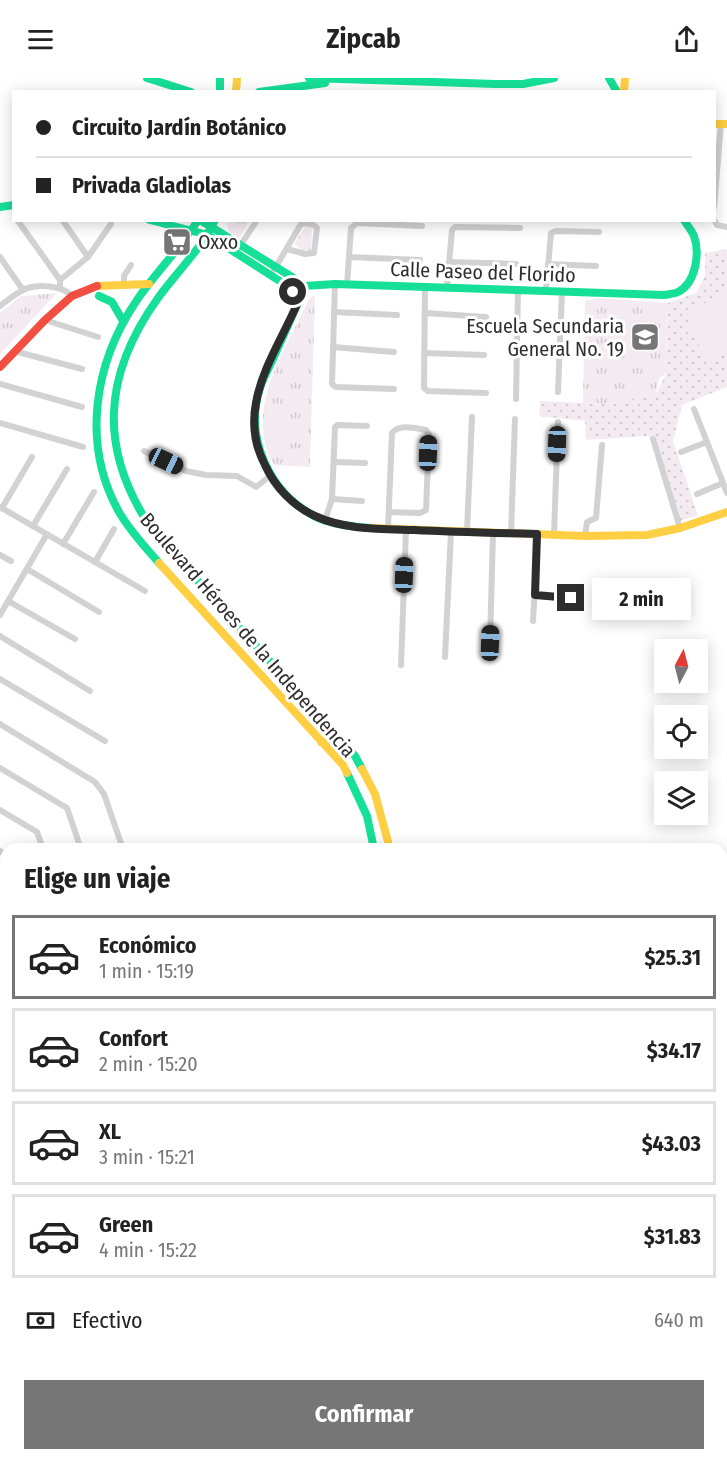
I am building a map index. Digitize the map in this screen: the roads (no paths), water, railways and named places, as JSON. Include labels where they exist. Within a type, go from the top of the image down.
[{"type":"main road","points":[[147,78],[185,90]]},
{"type":"main road","points":[[309,78],[505,84],[523,84],[555,78]]},
{"type":"main road","points":[[609,78],[620,90],[625,78]]},
{"type":"main road","points":[[274,90],[351,80]]},
{"type":"main road","points":[[157,222],[184,230],[212,228],[270,276],[289,287],[298,302]]},
{"type":"main road","name":"Boulevard Héroes de la Independencia","points":[[198,222],[123,321],[104,364],[98,390],[95,423],[102,472],[116,506],[140,542],[343,765],[364,806],[373,843]]},
{"type":"main road","name":"Calle Paseo del Florido","points":[[289,287],[334,284],[664,295],[677,293],[690,281],[696,258],[693,234],[685,222]]},
{"type":"main road","name":"Boulevard Héroes de la Independencia","points":[[212,228],[144,319],[124,358],[118,378],[113,426],[121,473],[128,494],[140,515],[153,531],[355,756],[375,794],[388,843]]},
{"type":"main road","points":[[238,250],[275,267],[302,285],[302,292],[266,373],[256,402],[254,430],[270,476],[294,502],[314,516],[359,527],[585,536],[647,535],[680,528],[727,512]]},
{"type":"main road","points":[[0,367],[45,320],[76,294],[97,286],[149,284]]},
{"type":"main road","points":[[76,294],[99,296],[112,302],[123,321]]},
{"type":"main road","points":[[321,742],[332,739],[355,756]]},
{"type":"street","points":[[716,183],[721,124]]},
{"type":"street","points":[[19,222],[60,280],[60,288]]},
{"type":"street","points":[[64,222],[88,257]]},
{"type":"street","points":[[238,250],[256,222]]},
{"type":"street","points":[[270,276],[275,267],[301,224],[308,223],[317,228],[314,253],[305,254],[286,249]]},
{"type":"street","points":[[347,285],[353,225],[357,223],[422,226]]},
{"type":"street","points":[[60,280],[88,257],[111,224]]},
{"type":"street","points":[[447,286],[454,227],[520,228]]},
{"type":"street","points":[[546,290],[551,233],[598,232]]},
{"type":"street","points":[[0,257],[23,290]]},
{"type":"street","points":[[349,257],[420,260]]},
{"type":"street","points":[[449,262],[516,264]]},
{"type":"street","points":[[548,264],[596,266]]},
{"type":"street","points":[[124,285],[124,276],[131,266]]},
{"type":"street","points":[[334,284],[333,385],[394,389]]},
{"type":"street","points":[[425,286],[424,389],[486,393]]},
{"type":"street","points":[[0,306],[23,290],[40,287],[60,288],[76,294]]},
{"type":"street","points":[[516,399],[518,289]]},
{"type":"street","points":[[558,392],[562,291]]},
{"type":"street","points":[[334,312],[397,315]]},
{"type":"street","points":[[425,313],[486,317]]},
{"type":"street","points":[[45,320],[98,337]]},
{"type":"street","points":[[333,347],[394,352]]},
{"type":"street","points":[[14,351],[82,369]]},
{"type":"street","points":[[424,353],[484,355]]},
{"type":"street","points":[[0,384],[82,407]]},
{"type":"street","points":[[694,410],[727,493]]},
{"type":"street","points":[[467,532],[472,417]]},
{"type":"street","points":[[511,533],[515,419]]},
{"type":"street","points":[[554,535],[558,422]]},
{"type":"street","points":[[0,423],[83,447]]},
{"type":"street","points":[[325,520],[332,500],[335,427],[367,426]]},
{"type":"street","points":[[388,529],[393,430],[402,427],[423,429],[428,432],[425,512],[389,512]]},
{"type":"street","points":[[653,439],[680,528]]},
{"type":"street","points":[[681,452],[707,442]]},
{"type":"street","points":[[585,536],[587,522],[596,518],[602,445]]},
{"type":"street","points":[[144,452],[186,471],[206,475],[237,476],[256,487],[270,476]]},
{"type":"street","points":[[32,457],[1,508],[145,591]]},
{"type":"street","points":[[334,462],[365,463]]},
{"type":"street","points":[[33,526],[68,469]]},
{"type":"street","points":[[697,494],[723,483]]},
{"type":"street","points":[[63,544],[94,492]]},
{"type":"street","points":[[332,500],[362,501]]},
{"type":"street","points":[[95,562],[114,530]]},
{"type":"street","points":[[401,665],[406,530]]},
{"type":"street","points":[[445,657],[451,532]]},
{"type":"street","points":[[490,643],[493,533]]},
{"type":"street","points":[[0,615],[47,534]]},
{"type":"street","points":[[533,621],[537,534]]},
{"type":"street","points":[[0,555],[11,561]]},
{"type":"street","points":[[27,569],[99,612]]},
{"type":"street","points":[[535,595],[571,598]]},
{"type":"street","points":[[8,601],[75,639]]},
{"type":"street","points":[[0,636],[90,691]]},
{"type":"street","points":[[0,679],[105,741]]},
{"type":"street","points":[[0,724],[95,782],[104,795],[121,843]]},
{"type":"street","points":[[0,768],[67,808],[79,843]]},
{"type":"street","points":[[0,810],[37,832],[41,843]]},
{"type":"place","name":"Oxxo","points":[[177,242]]},
{"type":"place","name":"Escuela Secundaria General No. 19","points":[[645,337]]}]
